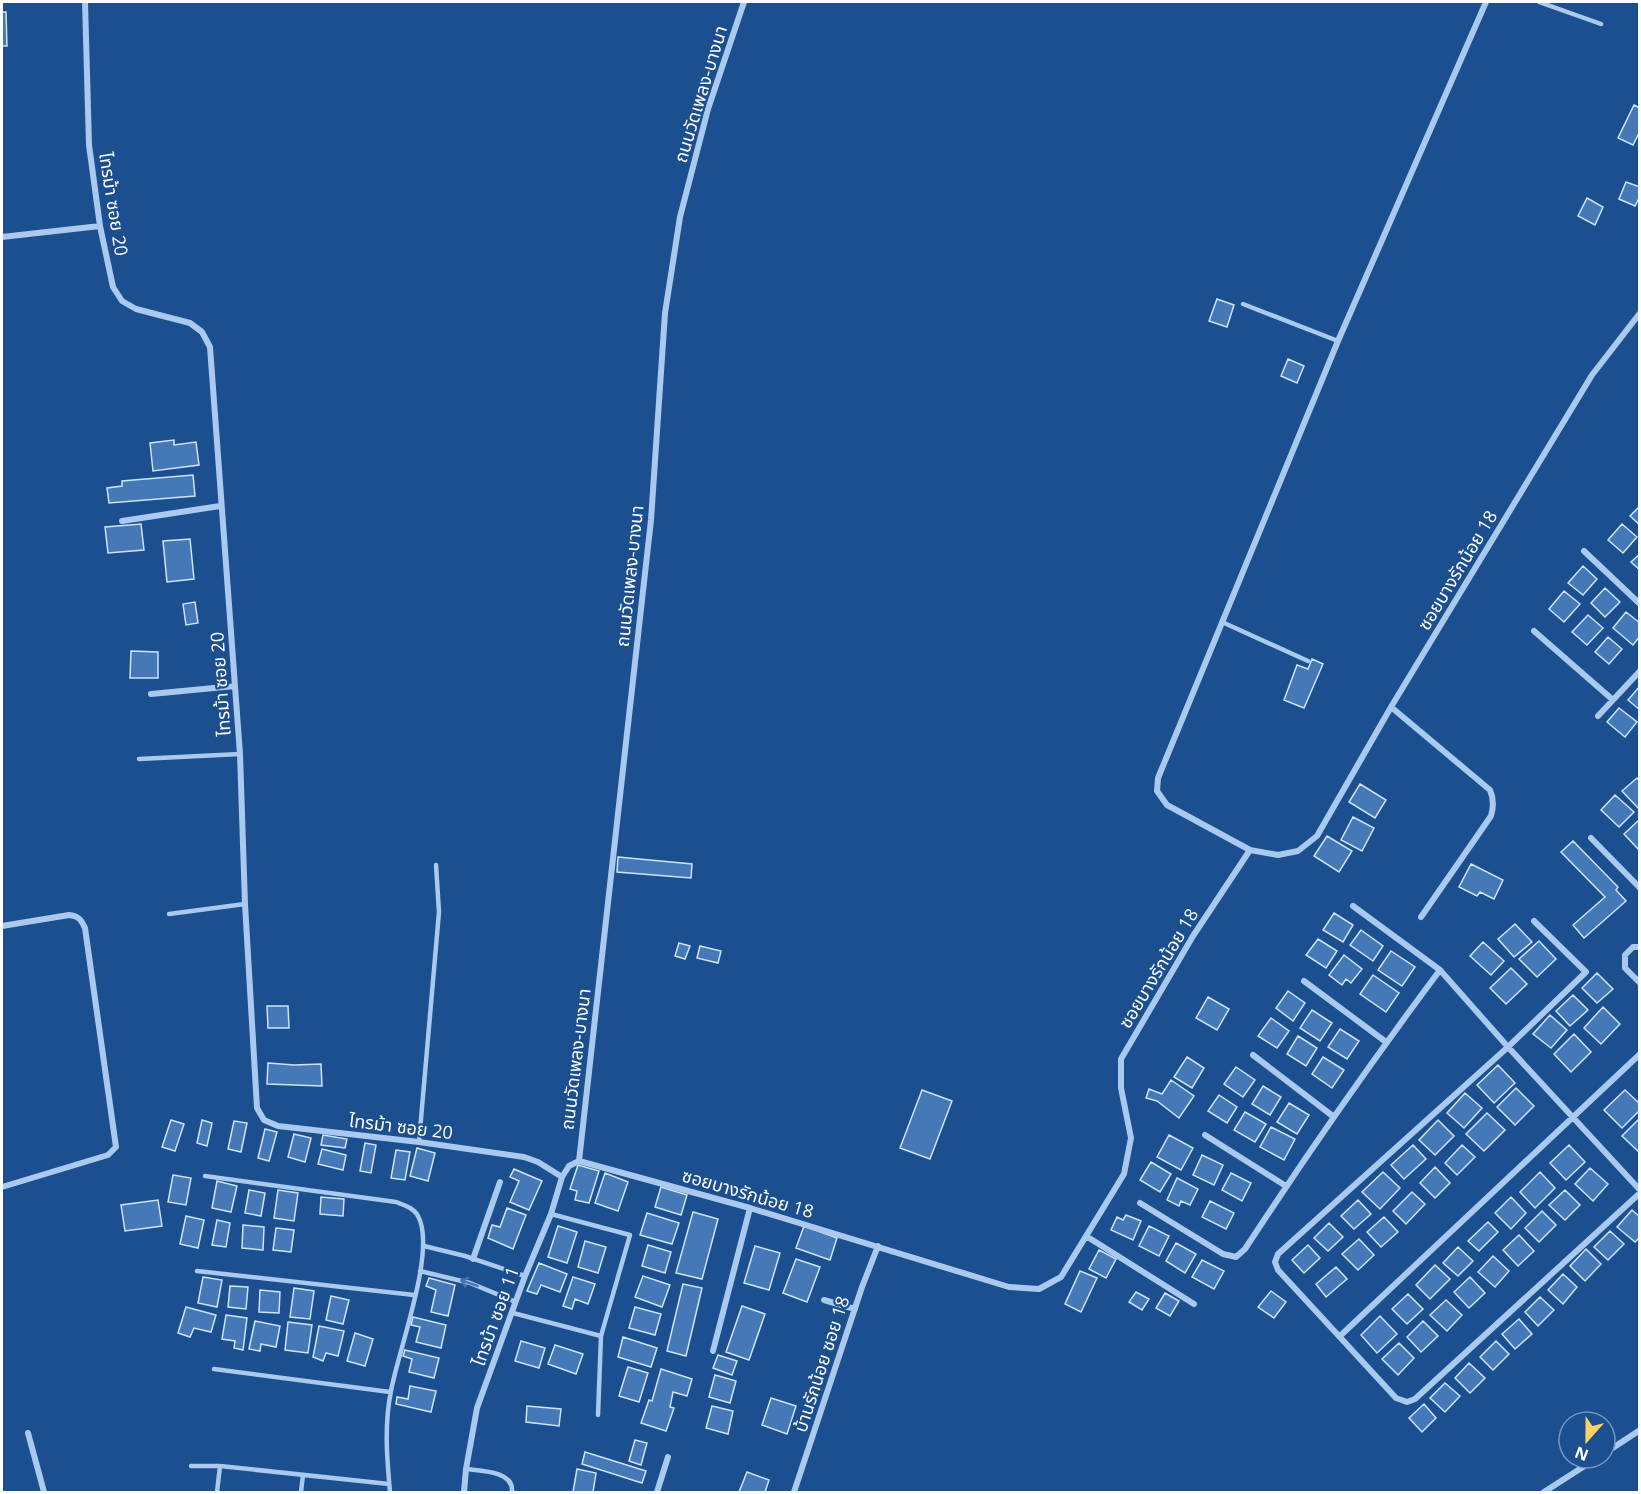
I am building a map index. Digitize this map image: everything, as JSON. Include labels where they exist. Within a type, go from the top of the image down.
[{"type":"street","name":"ไทรม้า ซอย 20","points":[[85,2],[89,145],[100,226],[113,287],[122,301],[136,309],[190,323],[202,332],[210,347],[240,754],[245,904],[257,1108],[264,1120],[278,1126],[524,1157],[538,1162],[562,1177]]},
{"type":"street","name":"ถนนวัดเพลง-บางนา","points":[[579,1161],[651,520],[665,313],[681,217],[708,109],[744,2]]},
{"type":"street","points":[[1250,850],[1167,806],[1157,791],[1158,778],[1338,340],[1486,2]]},
{"type":"street","points":[[2,237],[100,226]]},
{"type":"street","name":"ซอยบางรักน้อย 18","points":[[579,1161],[750,1208],[1009,1287],[1039,1289],[1061,1276],[1124,1174],[1131,1138],[1121,1088],[1121,1059],[1193,936],[1250,850],[1278,855],[1298,851],[1317,836],[1391,707],[1592,375],[1640,313]]},
{"type":"street","points":[[122,521],[220,506]]},
{"type":"street","points":[[1584,551],[1640,604]]},
{"type":"street","points":[[1534,631],[1613,700]]},
{"type":"street","points":[[1598,716],[1640,671]]},
{"type":"street","points":[[151,694],[235,686]]},
{"type":"street","points":[[1391,707],[1490,790],[1493,798],[1494,808],[1491,816],[1421,916]]},
{"type":"street","points":[[1591,838],[1640,888]]},
{"type":"street","points":[[1353,906],[1440,970],[1508,1047],[1640,1191],[1415,1399],[1407,1402],[1396,1398],[1278,1269],[1275,1262],[1278,1254],[1508,1047],[1586,972],[1534,921]]},
{"type":"street","points":[[2,926],[69,915],[81,919],[85,928],[116,1148],[108,1155],[2,1186]]},
{"type":"street","points":[[1640,947],[1633,947],[1625,955],[1625,968],[1640,983]]},
{"type":"street","points":[[1140,1203],[1223,1254],[1236,1257],[1245,1249],[1386,1042],[1440,970]]},
{"type":"street","points":[[1304,981],[1386,1042]]},
{"type":"street","points":[[1340,1336],[1640,1054]]},
{"type":"street","points":[[1253,1055],[1334,1117]]},
{"type":"street","points":[[1205,1135],[1286,1186]]},
{"type":"street","points":[[562,1177],[569,1167],[579,1161]]},
{"type":"street","name":"ไทรม้า ซอย 11","points":[[464,1492],[477,1408],[525,1276],[551,1214],[562,1177]]},
{"type":"street","points":[[473,1259],[500,1182]]},
{"type":"street","points":[[713,1351],[750,1208]]},
{"type":"street","points":[[1086,1236],[1194,1304]]},
{"type":"street","name":"บ้านรักน้อย ซอย 18","points":[[794,1492],[878,1246]]},
{"type":"street","points":[[824,1300],[855,1309]]},
{"type":"street","points":[[1617,1445],[1640,1430]]},
{"type":"street","points":[[28,1433],[44,1492]]},
{"type":"street","points":[[657,1492],[668,1457]]},
{"type":"street","points":[[1544,1492],[1578,1470]]},
{"type":"lane","points":[[1539,2],[1601,24]]},
{"type":"lane","points":[[1243,303],[1338,340]]},
{"type":"lane","points":[[1222,622],[1308,661]]},
{"type":"lane","points":[[139,759],[240,754]]},
{"type":"lane","points":[[419,1142],[439,912],[436,865]]},
{"type":"lane","points":[[169,914],[245,904]]},
{"type":"lane","points":[[205,1176],[396,1202],[410,1207],[418,1214],[424,1245],[420,1271],[390,1392],[386,1445],[390,1492]]},
{"type":"lane","points":[[551,1214],[630,1234],[601,1336],[598,1415]]},
{"type":"lane","points":[[424,1245],[525,1276]]},
{"type":"lane","points":[[197,1271],[414,1295]]},
{"type":"lane","points":[[420,1271],[470,1283],[516,1302]]},
{"type":"lane","points":[[513,1313],[601,1336]]},
{"type":"lane","points":[[214,1369],[390,1392]]},
{"type":"lane","points":[[191,1466],[220,1466],[389,1484]]},
{"type":"lane","points":[[217,1492],[220,1466]]},
{"type":"lane","points":[[466,1469],[499,1474],[513,1486],[512,1492]]},
{"type":"lane","points":[[301,1492],[303,1475]]},
{"type":"building","points":[[2,12],[6,12],[7,46],[2,46]]},
{"type":"building","points":[[1634,105],[1640,108],[1640,131],[1633,145],[1618,138]]},
{"type":"building","points":[[1626,182],[1640,187],[1640,196],[1635,206],[1619,199]]},
{"type":"building","points":[[1587,198],[1603,207],[1595,225],[1578,216]]},
{"type":"building","points":[[1217,299],[1234,305],[1227,327],[1209,321]]},
{"type":"building","points":[[1288,359],[1304,366],[1297,383],[1281,376]]},
{"type":"building","points":[[174,440],[174,445],[196,442],[199,465],[153,471],[150,443]]},
{"type":"building","points":[[193,475],[195,496],[109,503],[107,488],[122,486],[122,481]]},
{"type":"building","points":[[1640,506],[1640,525],[1630,516]]},
{"type":"building","points":[[141,524],[144,550],[108,553],[105,527]]},
{"type":"building","points":[[1622,524],[1637,537],[1623,553],[1608,540]]},
{"type":"building","points":[[190,539],[194,579],[167,582],[163,541]]},
{"type":"building","points":[[1640,554],[1640,570],[1631,562]]},
{"type":"building","points":[[1583,566],[1597,579],[1583,595],[1568,583]]},
{"type":"building","points":[[1605,588],[1620,602],[1605,617],[1591,603]]},
{"type":"building","points":[[1564,591],[1580,604],[1564,622],[1549,609]]},
{"type":"building","points":[[195,602],[198,623],[186,625],[183,604]]},
{"type":"building","points":[[1626,612],[1640,623],[1640,636],[1633,645],[1613,628]]},
{"type":"building","points":[[1588,615],[1603,628],[1587,645],[1572,632]]},
{"type":"building","points":[[1608,637],[1622,649],[1609,664],[1595,652]]},
{"type":"building","points":[[131,651],[158,652],[158,678],[130,678]]},
{"type":"building","points":[[1312,659],[1323,664],[1304,708],[1284,700],[1297,665],[1308,669]]},
{"type":"building","points":[[1640,686],[1640,710],[1628,700]]},
{"type":"building","points":[[1619,708],[1637,722],[1625,737],[1607,722]]},
{"type":"building","points":[[1637,778],[1640,781],[1639,809],[1622,791]]},
{"type":"building","points":[[1360,784],[1386,800],[1375,818],[1349,802]]},
{"type":"building","points":[[1615,795],[1634,812],[1619,827],[1601,810]]},
{"type":"building","points":[[1353,817],[1374,828],[1362,851],[1341,840]]},
{"type":"building","points":[[1640,821],[1640,851],[1624,834]]},
{"type":"building","points":[[1327,836],[1352,851],[1339,872],[1314,856]]},
{"type":"building","points":[[1573,841],[1618,887],[1616,890],[1626,901],[1584,938],[1573,925],[1605,897],[1561,852]]},
{"type":"building","points":[[618,857],[692,864],[691,878],[617,872]]},
{"type":"building","points":[[1471,864],[1503,880],[1494,899],[1480,892],[1477,896],[1459,887]]},
{"type":"building","points":[[1334,913],[1353,925],[1343,942],[1323,930]]},
{"type":"building","points":[[1515,924],[1532,942],[1514,957],[1498,939]]},
{"type":"building","points":[[1361,930],[1383,946],[1373,961],[1350,945]]},
{"type":"building","points":[[1318,939],[1337,951],[1326,968],[1306,955]]},
{"type":"building","points":[[1539,941],[1556,959],[1537,977],[1519,959]]},
{"type":"building","points":[[1483,942],[1504,961],[1491,975],[1470,956]]},
{"type":"building","points":[[679,943],[690,946],[685,959],[675,956]]},
{"type":"building","points":[[700,946],[721,951],[718,963],[697,958]]},
{"type":"building","points":[[1391,951],[1415,967],[1402,986],[1378,970]]},
{"type":"building","points":[[1344,955],[1362,969],[1351,983],[1346,979],[1342,985],[1329,975]]},
{"type":"building","points":[[1511,968],[1527,984],[1506,1004],[1490,988]]},
{"type":"building","points":[[1597,973],[1613,989],[1597,1003],[1582,988]]},
{"type":"building","points":[[1373,975],[1399,993],[1386,1012],[1360,994]]},
{"type":"building","points":[[1288,991],[1305,1003],[1293,1021],[1276,1008]]},
{"type":"building","points":[[1573,995],[1588,1010],[1570,1026],[1556,1011]]},
{"type":"building","points":[[1208,997],[1229,1009],[1217,1030],[1196,1018]]},
{"type":"building","points":[[267,1006],[288,1006],[289,1028],[268,1028]]},
{"type":"building","points":[[1603,1007],[1620,1024],[1601,1044],[1584,1028]]},
{"type":"building","points":[[1312,1010],[1332,1023],[1320,1041],[1300,1028]]},
{"type":"building","points":[[1550,1015],[1567,1030],[1551,1048],[1533,1034]]},
{"type":"building","points":[[1271,1018],[1289,1031],[1277,1048],[1258,1036]]},
{"type":"building","points":[[1340,1029],[1359,1041],[1347,1059],[1328,1047]]},
{"type":"building","points":[[1574,1034],[1591,1052],[1571,1072],[1554,1054]]},
{"type":"building","points":[[1298,1036],[1317,1048],[1306,1066],[1287,1054]]},
{"type":"building","points":[[1187,1057],[1204,1068],[1192,1088],[1174,1077]]},
{"type":"building","points":[[1323,1057],[1344,1070],[1332,1088],[1312,1074]]},
{"type":"building","points":[[268,1063],[321,1064],[322,1086],[267,1084]]},
{"type":"building","points":[[1498,1065],[1515,1083],[1494,1103],[1477,1085]]},
{"type":"building","points":[[1236,1067],[1255,1080],[1243,1097],[1224,1084]]},
{"type":"building","points":[[1171,1080],[1194,1096],[1179,1118],[1157,1101],[1146,1098],[1149,1089],[1162,1094]]},
{"type":"building","points":[[1263,1086],[1281,1097],[1270,1115],[1252,1104]]},
{"type":"building","points":[[1516,1088],[1534,1106],[1515,1125],[1497,1107]]},
{"type":"building","points":[[922,1090],[952,1101],[930,1159],[900,1148]]},
{"type":"building","points":[[1625,1090],[1640,1104],[1640,1110],[1622,1128],[1604,1110]]},
{"type":"building","points":[[1465,1093],[1482,1108],[1464,1128],[1447,1113]]},
{"type":"building","points":[[1219,1095],[1237,1107],[1227,1123],[1208,1111]]},
{"type":"building","points":[[1289,1103],[1309,1115],[1297,1134],[1277,1122]]},
{"type":"building","points":[[1245,1112],[1266,1124],[1255,1142],[1234,1130]]},
{"type":"building","points":[[1487,1113],[1505,1130],[1484,1151],[1466,1134]]},
{"type":"building","points":[[1640,1119],[1639,1152],[1622,1136]]},
{"type":"building","points":[[171,1120],[184,1124],[175,1151],[162,1147]]},
{"type":"building","points":[[202,1120],[212,1123],[207,1146],[197,1143]]},
{"type":"building","points":[[1438,1120],[1454,1136],[1435,1155],[1419,1140]]},
{"type":"building","points":[[234,1121],[247,1123],[241,1152],[228,1149]]},
{"type":"building","points":[[1271,1127],[1295,1139],[1284,1160],[1260,1147]]},
{"type":"building","points":[[265,1129],[277,1132],[269,1161],[258,1158]]},
{"type":"building","points":[[294,1134],[311,1138],[305,1162],[288,1157]]},
{"type":"building","points":[[323,1135],[347,1139],[345,1148],[321,1145]]},
{"type":"building","points":[[1169,1135],[1193,1148],[1181,1170],[1157,1157]]},
{"type":"building","points":[[365,1143],[376,1145],[371,1173],[360,1171]]},
{"type":"building","points":[[1413,1145],[1426,1159],[1404,1179],[1391,1165]]},
{"type":"building","points":[[1462,1145],[1475,1157],[1457,1175],[1445,1163]]},
{"type":"building","points":[[1569,1145],[1585,1162],[1566,1180],[1550,1163]]},
{"type":"building","points":[[417,1148],[435,1153],[428,1181],[410,1176]]},
{"type":"building","points":[[322,1149],[346,1155],[343,1170],[318,1164]]},
{"type":"building","points":[[396,1150],[410,1152],[405,1180],[391,1178]]},
{"type":"building","points":[[1202,1155],[1223,1165],[1214,1185],[1193,1175]]},
{"type":"building","points":[[1151,1162],[1171,1174],[1160,1192],[1140,1180]]},
{"type":"building","points":[[578,1165],[599,1171],[589,1203],[575,1200],[577,1191],[570,1189]]},
{"type":"building","points":[[1435,1167],[1450,1183],[1435,1198],[1420,1183]]},
{"type":"building","points":[[1590,1168],[1608,1184],[1593,1201],[1575,1184]]},
{"type":"building","points":[[514,1169],[542,1181],[529,1210],[510,1202],[519,1181],[510,1177]]},
{"type":"building","points":[[1383,1172],[1400,1188],[1380,1209],[1362,1192]]},
{"type":"building","points":[[1540,1172],[1555,1188],[1535,1208],[1520,1192]]},
{"type":"building","points":[[605,1173],[628,1182],[618,1211],[595,1203]]},
{"type":"building","points":[[1231,1173],[1251,1183],[1242,1201],[1222,1190]]},
{"type":"building","points":[[173,1175],[191,1178],[186,1205],[168,1202]]},
{"type":"building","points":[[1177,1178],[1198,1189],[1190,1205],[1181,1201],[1179,1206],[1167,1200]]},
{"type":"building","points":[[217,1181],[237,1186],[231,1212],[212,1208]]},
{"type":"building","points":[[661,1187],[687,1195],[681,1215],[655,1207]]},
{"type":"building","points":[[249,1190],[265,1193],[261,1216],[245,1213]]},
{"type":"building","points":[[278,1190],[298,1193],[294,1221],[274,1218]]},
{"type":"building","points":[[1565,1190],[1580,1205],[1565,1220],[1549,1205]]},
{"type":"building","points":[[1412,1192],[1425,1204],[1406,1224],[1393,1211]]},
{"type":"building","points":[[321,1197],[344,1199],[343,1216],[320,1214]]},
{"type":"building","points":[[1511,1197],[1526,1213],[1511,1229],[1495,1213]]},
{"type":"building","points":[[158,1200],[162,1226],[125,1231],[121,1205]]},
{"type":"building","points":[[1358,1200],[1371,1214],[1354,1229],[1341,1216]]},
{"type":"building","points":[[1210,1201],[1234,1213],[1226,1229],[1202,1217]]},
{"type":"building","points":[[507,1208],[526,1215],[513,1249],[488,1238],[492,1225],[500,1227]]},
{"type":"building","points":[[1632,1210],[1640,1217],[1640,1237],[1635,1242],[1617,1227]]},
{"type":"building","points":[[1542,1211],[1556,1225],[1539,1242],[1525,1228]]},
{"type":"building","points":[[693,1212],[718,1219],[702,1279],[676,1273]]},
{"type":"building","points":[[647,1213],[679,1223],[672,1244],[640,1235]]},
{"type":"building","points":[[1126,1215],[1141,1221],[1133,1240],[1111,1230],[1117,1217],[1123,1220]]},
{"type":"building","points":[[186,1216],[204,1220],[198,1248],[180,1244]]},
{"type":"building","points":[[1384,1217],[1398,1232],[1381,1247],[1367,1232]]},
{"type":"building","points":[[217,1220],[230,1223],[226,1247],[212,1245]]},
{"type":"building","points":[[1488,1222],[1498,1232],[1479,1251],[1468,1241]]},
{"type":"building","points":[[1329,1223],[1343,1237],[1328,1251],[1314,1238]]},
{"type":"building","points":[[243,1225],[264,1227],[263,1250],[242,1248]]},
{"type":"building","points":[[558,1226],[577,1232],[567,1263],[548,1257]]},
{"type":"building","points":[[804,1226],[837,1238],[830,1260],[796,1248]]},
{"type":"building","points":[[1149,1226],[1169,1236],[1159,1256],[1139,1246]]},
{"type":"building","points":[[276,1228],[294,1230],[291,1252],[273,1250]]},
{"type":"building","points":[[1610,1231],[1624,1244],[1608,1260],[1594,1247]]},
{"type":"building","points":[[1519,1235],[1534,1251],[1518,1266],[1503,1250]]},
{"type":"building","points":[[1359,1239],[1374,1255],[1358,1270],[1342,1254]]},
{"type":"building","points":[[585,1241],[606,1247],[598,1273],[578,1267]]},
{"type":"building","points":[[1176,1243],[1196,1254],[1185,1273],[1166,1261]]},
{"type":"building","points":[[648,1245],[671,1252],[665,1273],[642,1266]]},
{"type":"building","points":[[1308,1245],[1320,1258],[1304,1273],[1292,1260]]},
{"type":"building","points":[[755,1246],[780,1253],[769,1290],[744,1283]]},
{"type":"building","points":[[1458,1247],[1473,1261],[1458,1276],[1443,1263]]},
{"type":"building","points":[[1586,1249],[1601,1264],[1585,1281],[1570,1266]]},
{"type":"building","points":[[1099,1250],[1116,1259],[1106,1278],[1089,1269]]},
{"type":"building","points":[[1493,1256],[1509,1271],[1495,1287],[1478,1272]]},
{"type":"building","points":[[796,1259],[820,1267],[807,1302],[783,1293]]},
{"type":"building","points":[[1202,1260],[1224,1271],[1214,1289],[1192,1277]]},
{"type":"building","points":[[539,1263],[567,1274],[560,1292],[541,1285],[537,1294],[527,1291]]},
{"type":"building","points":[[1435,1265],[1450,1279],[1430,1299],[1416,1285]]},
{"type":"building","points":[[1336,1267],[1347,1279],[1326,1297],[1316,1284]]},
{"type":"building","points":[[1080,1271],[1097,1278],[1081,1312],[1065,1304]]},
{"type":"building","points":[[1563,1274],[1577,1287],[1563,1304],[1548,1290]]},
{"type":"building","points":[[643,1276],[670,1285],[662,1307],[635,1297]]},
{"type":"building","points":[[203,1277],[222,1280],[217,1307],[198,1303]]},
{"type":"building","points":[[573,1277],[595,1284],[588,1304],[575,1299],[572,1309],[563,1306]]},
{"type":"building","points":[[1470,1277],[1485,1293],[1469,1308],[1454,1292]]},
{"type":"building","points":[[429,1278],[455,1285],[448,1316],[431,1312],[436,1290],[426,1286]]},
{"type":"building","points":[[683,1284],[702,1288],[686,1356],[667,1351]]},
{"type":"building","points":[[230,1286],[248,1287],[246,1309],[228,1307]]},
{"type":"building","points":[[294,1288],[314,1291],[310,1319],[290,1317]]},
{"type":"building","points":[[260,1290],[280,1292],[279,1313],[259,1312]]},
{"type":"building","points":[[1271,1291],[1286,1302],[1274,1318],[1258,1307]]},
{"type":"building","points":[[1136,1292],[1149,1299],[1142,1310],[1129,1302]]},
{"type":"building","points":[[1165,1293],[1179,1301],[1170,1316],[1156,1308]]},
{"type":"building","points":[[1408,1294],[1423,1309],[1407,1324],[1392,1309]]},
{"type":"building","points":[[331,1296],[349,1300],[343,1324],[326,1320]]},
{"type":"building","points":[[1540,1297],[1554,1310],[1538,1326],[1525,1312]]},
{"type":"building","points":[[1446,1300],[1462,1315],[1447,1331],[1430,1315]]},
{"type":"building","points":[[742,1306],[765,1314],[749,1360],[726,1352]]},
{"type":"building","points":[[186,1307],[216,1315],[211,1332],[194,1328],[190,1337],[178,1333]]},
{"type":"building","points":[[635,1307],[661,1314],[655,1335],[629,1328]]},
{"type":"building","points":[[226,1315],[247,1318],[243,1350],[234,1348],[235,1341],[222,1339]]},
{"type":"building","points":[[1380,1316],[1397,1334],[1377,1353],[1361,1335]]},
{"type":"building","points":[[413,1317],[446,1325],[441,1348],[416,1342],[420,1327],[411,1325]]},
{"type":"building","points":[[1519,1319],[1532,1334],[1515,1349],[1502,1334]]},
{"type":"building","points":[[255,1321],[280,1326],[276,1347],[261,1344],[260,1351],[249,1349]]},
{"type":"building","points":[[1423,1321],[1438,1336],[1421,1352],[1407,1337]]},
{"type":"building","points":[[288,1322],[312,1325],[308,1353],[285,1350]]},
{"type":"building","points":[[319,1326],[344,1331],[338,1356],[326,1353],[323,1361],[313,1357]]},
{"type":"building","points":[[355,1333],[373,1339],[365,1366],[347,1361]]},
{"type":"building","points":[[623,1337],[657,1348],[651,1367],[618,1357]]},
{"type":"building","points":[[521,1341],[545,1348],[539,1368],[515,1361]]},
{"type":"building","points":[[1496,1341],[1509,1354],[1493,1370],[1480,1357]]},
{"type":"building","points":[[1399,1343],[1414,1358],[1398,1375],[1382,1359]]},
{"type":"building","points":[[555,1345],[583,1354],[576,1374],[548,1364]]},
{"type":"building","points":[[405,1350],[439,1358],[434,1378],[409,1372],[412,1359],[403,1356]]},
{"type":"building","points":[[718,1355],[737,1361],[732,1375],[713,1368]]},
{"type":"building","points":[[1469,1363],[1485,1378],[1470,1393],[1455,1378]]},
{"type":"building","points":[[628,1367],[648,1373],[639,1402],[619,1396]]},
{"type":"building","points":[[661,1369],[692,1379],[687,1396],[673,1392],[670,1407],[674,1408],[666,1431],[641,1423],[649,1400],[652,1401]]},
{"type":"building","points":[[715,1375],[736,1381],[730,1403],[709,1397]]},
{"type":"building","points":[[1445,1383],[1460,1396],[1445,1412],[1430,1398]]},
{"type":"building","points":[[410,1386],[436,1391],[431,1412],[396,1404],[397,1397],[408,1399]]},
{"type":"building","points":[[771,1398],[796,1406],[787,1434],[762,1425]]},
{"type":"building","points":[[1424,1404],[1436,1418],[1422,1432],[1409,1418]]},
{"type":"building","points":[[527,1406],[561,1409],[559,1426],[526,1422]]},
{"type":"building","points":[[712,1406],[733,1411],[728,1434],[706,1428]]},
{"type":"building","points":[[635,1440],[647,1443],[641,1465],[629,1461]]},
{"type":"building","points":[[585,1452],[646,1471],[642,1483],[582,1464]]},
{"type":"building","points":[[577,1469],[596,1473],[593,1492],[573,1492]]},
{"type":"building","points":[[747,1472],[769,1480],[765,1492],[739,1492]]}]
